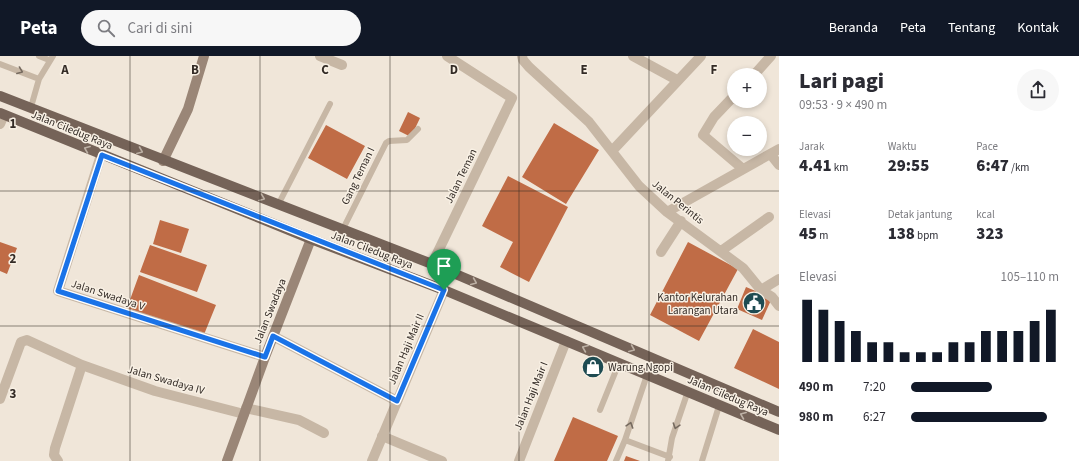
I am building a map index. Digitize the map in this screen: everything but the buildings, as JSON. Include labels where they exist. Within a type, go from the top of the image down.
[{"type":"main road","name":"Jalan Ciledug Raya","points":[[0,96],[31,107],[163,161],[432,264],[779,412]]},
{"type":"main road","name":"Jalan Ciledug Raya","points":[[1,117],[102,155],[444,290],[779,430]]},
{"type":"main road","points":[[566,341],[574,324]]},
{"type":"main road","points":[[688,391],[691,378],[689,374]]},
{"type":"main road","points":[[716,404],[714,393],[720,386]]},
{"type":"street","points":[[163,161],[188,109],[204,56]]},
{"type":"street","points":[[320,56],[342,65]]},
{"type":"street","name":"Jalan Teman","points":[[432,264],[512,98],[447,56]]},
{"type":"street","name":"Jalan Perintis","points":[[522,56],[523,60],[529,67],[589,122],[612,151],[616,159],[639,186],[667,212],[743,268],[761,290],[772,297],[779,306]]},
{"type":"street","points":[[633,56],[645,58],[677,80]]},
{"type":"street","points":[[612,151],[701,56]]},
{"type":"street","points":[[761,68],[772,56]]},
{"type":"street","points":[[727,103],[714,117],[703,135],[743,169]]},
{"type":"street","points":[[667,212],[775,152],[779,165]]},
{"type":"street","name":"Jalan Swadaya V","points":[[102,155],[58,291],[265,357]]},
{"type":"street","points":[[721,251],[769,217]]},
{"type":"street","points":[[661,252],[681,221]]},
{"type":"street","name":"Jalan Swadaya","points":[[227,461],[273,336],[312,239]]},
{"type":"street","points":[[761,290],[779,279]]},
{"type":"street","name":"Jalan Haji Mair II","points":[[372,461],[444,290]]},
{"type":"street","points":[[273,336],[397,401]]},
{"type":"street","name":"Jalan Swadaya IV","points":[[0,399],[22,342],[27,340],[82,365],[155,391],[245,411],[299,420],[324,433]]},
{"type":"street","name":"Jalan Haji Mair I","points":[[519,461],[566,341]]},
{"type":"street","points":[[58,461],[54,455],[55,448],[82,365]]},
{"type":"street","points":[[382,436],[442,461]]},
{"type":"lane","points":[[31,107],[39,79],[51,58],[39,56]]},
{"type":"lane","points":[[0,64],[39,79]]},
{"type":"lane","points":[[278,205],[330,104]]},
{"type":"lane","name":"Gang Teman I","points":[[343,229],[386,143],[390,141],[407,140],[418,129]]},
{"type":"lane","points":[[600,410],[619,363]]},
{"type":"lane","points":[[616,461],[625,440],[647,375]]},
{"type":"lane","points":[[625,440],[669,459],[672,438],[688,391]]},
{"type":"lane","points":[[702,461],[716,404]]},
{"type":"place","name":"Kantor Kelurahan Larangan Utara","points":[[754,303]]},
{"type":"place","name":"Warung Ngopi","points":[[593,367]]},
{"type":"route","points":[[102,155],[444,290],[397,401],[273,336],[265,357],[58,291],[102,155]]}]
